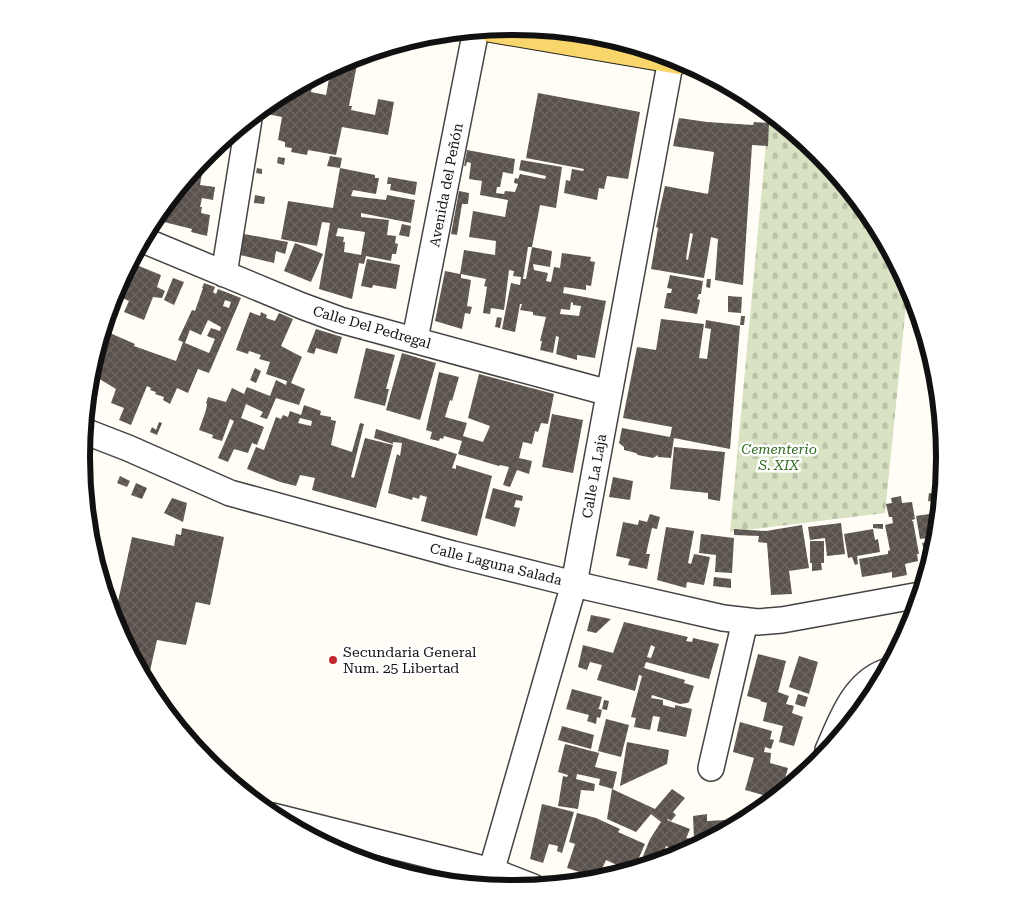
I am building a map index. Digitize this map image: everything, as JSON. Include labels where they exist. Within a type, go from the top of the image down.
[{"type":"main road","points":[[538,36],[630,51]]},
{"type":"street","name":"Avenida del Peñón","points":[[415,339],[475,37]]},
{"type":"street","name":"Calle La Laja","points":[[490,879],[574,584],[609,393],[674,66]]},
{"type":"street","points":[[224,274],[247,129]]},
{"type":"street","name":"Calle Del Pedregal","points":[[149,243],[340,320],[609,393]]},
{"type":"street","name":"Calle Laguna Salada","points":[[91,434],[230,493],[453,554],[723,618],[745,622],[782,620],[912,597]]},
{"type":"street","points":[[710,768],[745,622]]},
{"type":"street","points":[[838,728],[852,700],[871,682]]},
{"type":"street","points":[[308,826],[490,879]]},
{"type":"green space","name":"Cementerio S. XIX","points":[[768,121],[812,159],[848,200],[879,246],[906,304],[885,513],[730,532]]},
{"type":"green space","points":[[353,849],[462,876],[404,866]]},
{"type":"building","points":[[357,65],[349,106],[352,106],[351,110],[375,115],[378,99],[394,102],[388,135],[342,127],[336,155],[308,150],[307,155],[291,152],[292,148],[285,147],[285,142],[278,140],[282,117],[267,114],[312,87],[311,92],[326,95],[329,77]]},
{"type":"building","points":[[538,93],[640,112],[628,179],[607,176],[604,189],[599,188],[597,200],[564,193],[566,180],[570,181],[572,169],[583,171],[584,169],[526,158]]},
{"type":"building","points":[[679,118],[753,125],[754,122],[769,123],[768,146],[752,145],[743,285],[715,280],[718,239],[711,237],[704,278],[651,269],[658,228],[656,227],[665,186],[708,194],[714,152],[673,146]],"holes":[[[690,233],[693,234],[688,260],[686,259]]]},
{"type":"building","points":[[467,150],[515,159],[513,174],[503,172],[500,187],[497,187],[496,193],[504,194],[505,191],[515,192],[518,184],[514,183],[515,178],[518,179],[520,174],[545,179],[546,176],[519,170],[521,160],[562,167],[556,208],[540,205],[532,247],[552,251],[550,267],[533,264],[534,270],[548,273],[546,281],[551,282],[554,267],[560,268],[562,253],[591,257],[590,261],[595,262],[591,286],[586,285],[586,290],[564,287],[563,293],[606,301],[595,358],[577,355],[577,360],[556,354],[559,337],[556,336],[553,353],[540,350],[542,341],[540,341],[546,317],[520,310],[522,304],[520,304],[515,332],[502,329],[511,283],[520,285],[521,277],[513,276],[514,271],[509,270],[504,310],[491,308],[490,314],[483,313],[487,287],[484,286],[486,279],[461,274],[461,278],[471,280],[467,306],[472,307],[470,314],[465,313],[462,329],[435,321],[445,271],[460,274],[464,250],[495,255],[496,241],[469,237],[473,211],[505,217],[508,200],[480,195],[482,181],[469,179],[471,163],[467,162],[466,166],[464,166]],"holes":[[[528,247],[532,247],[526,279],[523,279]],[[571,302],[573,305],[581,306],[579,316],[560,314],[561,309],[570,310]]]},
{"type":"building","points":[[330,156],[342,158],[340,168],[327,166]]},
{"type":"building","points":[[278,157],[285,158],[284,165],[277,163]]},
{"type":"building","points":[[257,168],[262,169],[262,174],[256,173]]},
{"type":"building","points":[[340,168],[375,175],[375,178],[379,178],[376,194],[353,190],[351,196],[386,200],[387,195],[415,200],[411,223],[361,213],[361,217],[389,220],[387,235],[396,236],[395,243],[398,244],[396,254],[392,254],[391,261],[366,256],[364,264],[359,263],[352,299],[319,289],[330,223],[322,222],[317,246],[281,239],[288,201],[333,208]],"holes":[[[338,228],[365,232],[361,255],[344,252],[344,237],[336,236]]]},
{"type":"building","points":[[202,171],[200,185],[215,187],[213,200],[202,198],[200,207],[202,207],[201,213],[210,215],[207,236],[191,232],[192,229],[163,222]]},
{"type":"building","points":[[388,177],[417,182],[415,195],[390,190],[391,184],[387,184]]},
{"type":"building","points":[[459,191],[469,193],[468,204],[462,204],[457,235],[451,234]]},
{"type":"building","points":[[255,195],[265,197],[264,204],[254,203]]},
{"type":"building","points":[[402,224],[411,226],[409,237],[399,235]]},
{"type":"building","points":[[244,234],[288,242],[285,254],[276,251],[274,263],[240,255]]},
{"type":"building","points":[[295,243],[323,254],[311,282],[284,271]]},
{"type":"building","points":[[367,259],[400,265],[396,289],[373,285],[372,288],[361,286]]},
{"type":"building","points":[[137,265],[161,275],[157,287],[165,291],[162,298],[153,297],[144,320],[124,312],[129,301],[123,298],[118,309]]},
{"type":"building","points":[[670,275],[703,281],[701,294],[699,294],[697,299],[700,300],[697,314],[664,308],[667,293],[671,293],[672,289],[667,288]]},
{"type":"building","points":[[173,278],[184,282],[174,305],[164,300]]},
{"type":"building","points":[[707,279],[711,279],[710,288],[706,287]]},
{"type":"building","points":[[204,283],[215,287],[213,292],[216,294],[218,289],[241,298],[209,373],[198,369],[188,393],[177,388],[170,404],[163,400],[164,397],[155,394],[156,392],[150,390],[151,388],[147,386],[131,425],[119,420],[124,408],[111,403],[116,389],[98,378],[110,333],[135,344],[134,346],[176,361],[183,342],[178,340],[192,310],[195,311]],"holes":[[[225,300],[231,302],[229,308],[223,306]],[[208,320],[221,327],[220,331],[211,328],[207,336],[215,339],[209,353],[185,343],[190,330],[201,335]]]},
{"type":"building","points":[[728,296],[742,297],[741,313],[728,312]]},
{"type":"building","points":[[250,312],[260,316],[261,312],[267,315],[266,318],[275,321],[279,313],[293,319],[281,346],[302,357],[291,383],[305,389],[299,405],[276,398],[267,419],[260,417],[263,412],[246,404],[241,418],[264,427],[257,445],[252,443],[248,453],[234,449],[228,462],[218,458],[234,421],[230,419],[222,441],[212,438],[213,435],[199,430],[208,397],[226,402],[232,388],[244,394],[247,387],[270,396],[276,380],[286,385],[287,381],[266,374],[270,362],[259,359],[261,355],[249,351],[248,354],[236,350]]},
{"type":"building","points":[[741,316],[745,316],[744,325],[740,325]]},
{"type":"building","points":[[497,317],[502,318],[500,328],[495,327]]},
{"type":"building","points":[[661,319],[704,324],[699,358],[707,359],[711,329],[705,328],[706,320],[740,326],[730,449],[674,438],[671,458],[658,457],[658,455],[653,458],[624,450],[624,447],[619,443],[622,428],[670,437],[672,427],[623,418],[637,347],[656,350]]},
{"type":"building","points":[[316,329],[342,337],[337,354],[316,348],[314,354],[307,352]]},
{"type":"building","points":[[366,348],[395,355],[386,389],[389,389],[385,406],[354,398]]},
{"type":"building","points":[[402,353],[436,363],[420,420],[386,410]]},
{"type":"building","points":[[255,368],[261,371],[256,383],[250,380]]},
{"type":"building","points":[[439,372],[459,377],[445,417],[467,423],[463,436],[483,442],[490,426],[468,418],[479,374],[554,394],[548,424],[541,423],[538,432],[535,431],[532,444],[523,442],[519,458],[532,461],[529,474],[517,470],[510,487],[503,485],[509,467],[499,466],[458,454],[462,441],[444,436],[439,441],[430,439],[432,432],[426,430]]},
{"type":"building","points":[[304,405],[321,411],[320,415],[331,417],[331,420],[336,421],[331,445],[352,452],[360,423],[364,424],[351,477],[354,478],[365,438],[393,445],[376,508],[312,490],[315,478],[300,475],[296,486],[247,469],[256,447],[264,450],[276,417],[281,419],[283,415],[288,417],[290,411],[301,415]],"holes":[[[300,418],[312,421],[311,426],[298,423]]]},
{"type":"building","points":[[552,414],[583,420],[573,473],[542,467]]},
{"type":"building","points":[[159,422],[162,423],[157,435],[150,432],[152,427],[156,430]]},
{"type":"building","points":[[376,429],[457,454],[452,468],[456,469],[456,465],[492,476],[477,536],[421,521],[427,497],[420,495],[419,499],[413,497],[412,500],[388,493],[397,454],[400,456],[402,443],[393,442],[393,444],[374,438]]},
{"type":"building","points":[[674,447],[725,452],[720,501],[708,499],[708,493],[670,489]]},
{"type":"building","points":[[120,476],[130,481],[127,487],[117,483]]},
{"type":"building","points":[[613,477],[633,481],[630,500],[609,497]]},
{"type":"building","points":[[136,483],[147,488],[142,499],[131,495]]},
{"type":"building","points":[[493,488],[523,496],[522,501],[516,500],[514,507],[520,508],[515,527],[485,518]]},
{"type":"building","points":[[929,493],[934,494],[933,502],[928,501]]},
{"type":"building","points":[[901,496],[902,503],[912,502],[915,519],[912,521],[919,554],[917,554],[918,561],[905,564],[907,575],[892,578],[892,572],[862,577],[859,559],[888,554],[890,550],[885,525],[893,523],[892,517],[889,517],[886,504],[892,503],[891,498]]},
{"type":"building","points":[[172,498],[187,503],[183,522],[164,513]]},
{"type":"building","points":[[650,514],[660,517],[657,529],[652,528],[646,554],[650,554],[647,569],[628,565],[630,559],[616,556],[623,522],[638,525],[639,520],[647,522]]},
{"type":"building","points":[[932,514],[927,538],[920,539],[916,516]]},
{"type":"building","points":[[841,523],[845,554],[827,556],[825,538],[810,540],[808,527]]},
{"type":"building","points":[[873,524],[883,524],[883,529],[873,528]]},
{"type":"building","points":[[802,525],[809,568],[789,571],[792,594],[771,595],[767,543],[758,542],[759,536],[734,535],[734,529],[766,531]]},
{"type":"building","points":[[666,527],[694,531],[688,563],[691,564],[694,554],[710,557],[704,585],[687,582],[686,588],[657,580]]},
{"type":"building","points":[[182,528],[224,537],[210,605],[196,602],[186,645],[157,640],[150,673],[134,644],[117,604],[132,537],[174,546],[176,534],[181,535]]},
{"type":"building","points":[[873,529],[875,540],[878,539],[880,552],[857,556],[858,564],[855,565],[852,557],[848,558],[844,534]]},
{"type":"building","points":[[701,534],[734,538],[732,573],[715,572],[716,555],[699,553]]},
{"type":"building","points":[[810,541],[824,541],[824,563],[821,563],[822,570],[812,571]]},
{"type":"building","points":[[927,542],[924,552],[922,543]]},
{"type":"building","points":[[714,577],[731,579],[731,588],[713,586]]},
{"type":"building","points":[[591,615],[611,619],[596,633],[587,631]]},
{"type":"building","points":[[624,622],[688,637],[686,641],[692,642],[693,638],[719,644],[709,679],[646,662],[644,668],[685,680],[684,683],[694,686],[687,703],[680,704],[652,695],[651,698],[663,700],[663,705],[675,708],[675,705],[692,709],[686,737],[657,731],[660,717],[653,716],[650,730],[634,727],[636,718],[631,717],[642,676],[639,675],[635,691],[597,680],[602,665],[590,662],[587,670],[578,667],[583,645],[613,653]],"holes":[[[651,645],[655,647],[651,658],[647,657]]]},
{"type":"building","points":[[758,654],[786,661],[778,692],[789,696],[786,704],[794,706],[792,713],[803,717],[794,746],[779,742],[783,726],[763,721],[767,703],[747,696]]},
{"type":"building","points":[[799,656],[818,662],[809,694],[789,687]]},
{"type":"building","points":[[572,689],[602,697],[599,708],[597,708],[602,710],[600,718],[597,717],[596,724],[587,721],[589,715],[566,709]]},
{"type":"building","points":[[798,694],[808,697],[805,707],[795,704]]},
{"type":"building","points":[[604,700],[609,701],[607,710],[602,709]]},
{"type":"building","points":[[606,719],[629,725],[621,757],[598,751]]},
{"type":"building","points":[[740,722],[772,731],[770,739],[774,740],[771,749],[765,747],[764,752],[771,753],[770,763],[788,768],[784,781],[766,796],[745,790],[754,758],[733,752]]},
{"type":"building","points":[[562,726],[594,735],[591,749],[558,740]]},
{"type":"building","points":[[627,742],[669,750],[667,764],[620,786]]},
{"type":"building","points":[[565,744],[599,753],[595,767],[617,772],[613,789],[599,785],[600,779],[577,774],[576,779],[595,784],[594,791],[581,790],[578,809],[558,806],[563,776],[567,777],[568,775],[558,772]]},
{"type":"building","points":[[612,789],[655,809],[672,789],[685,798],[673,812],[676,815],[671,821],[667,820],[690,829],[684,844],[673,849],[666,846],[663,853],[649,858],[643,856],[650,839],[661,822],[651,814],[636,832],[607,819]]},
{"type":"building","points":[[542,804],[574,812],[562,853],[557,851],[558,846],[549,844],[543,863],[530,859]]},
{"type":"building","points":[[577,813],[596,818],[620,829],[618,832],[645,844],[637,861],[620,866],[606,860],[601,871],[584,874],[567,868],[575,844],[569,842]]},
{"type":"building","points":[[707,814],[707,821],[727,821],[694,839],[693,816]]},
{"type":"building","points":[[686,838],[694,839],[685,843]]},
{"type":"place","name":"Secundaria General Num. 25 Libertad","points":[[333,660]]}]
